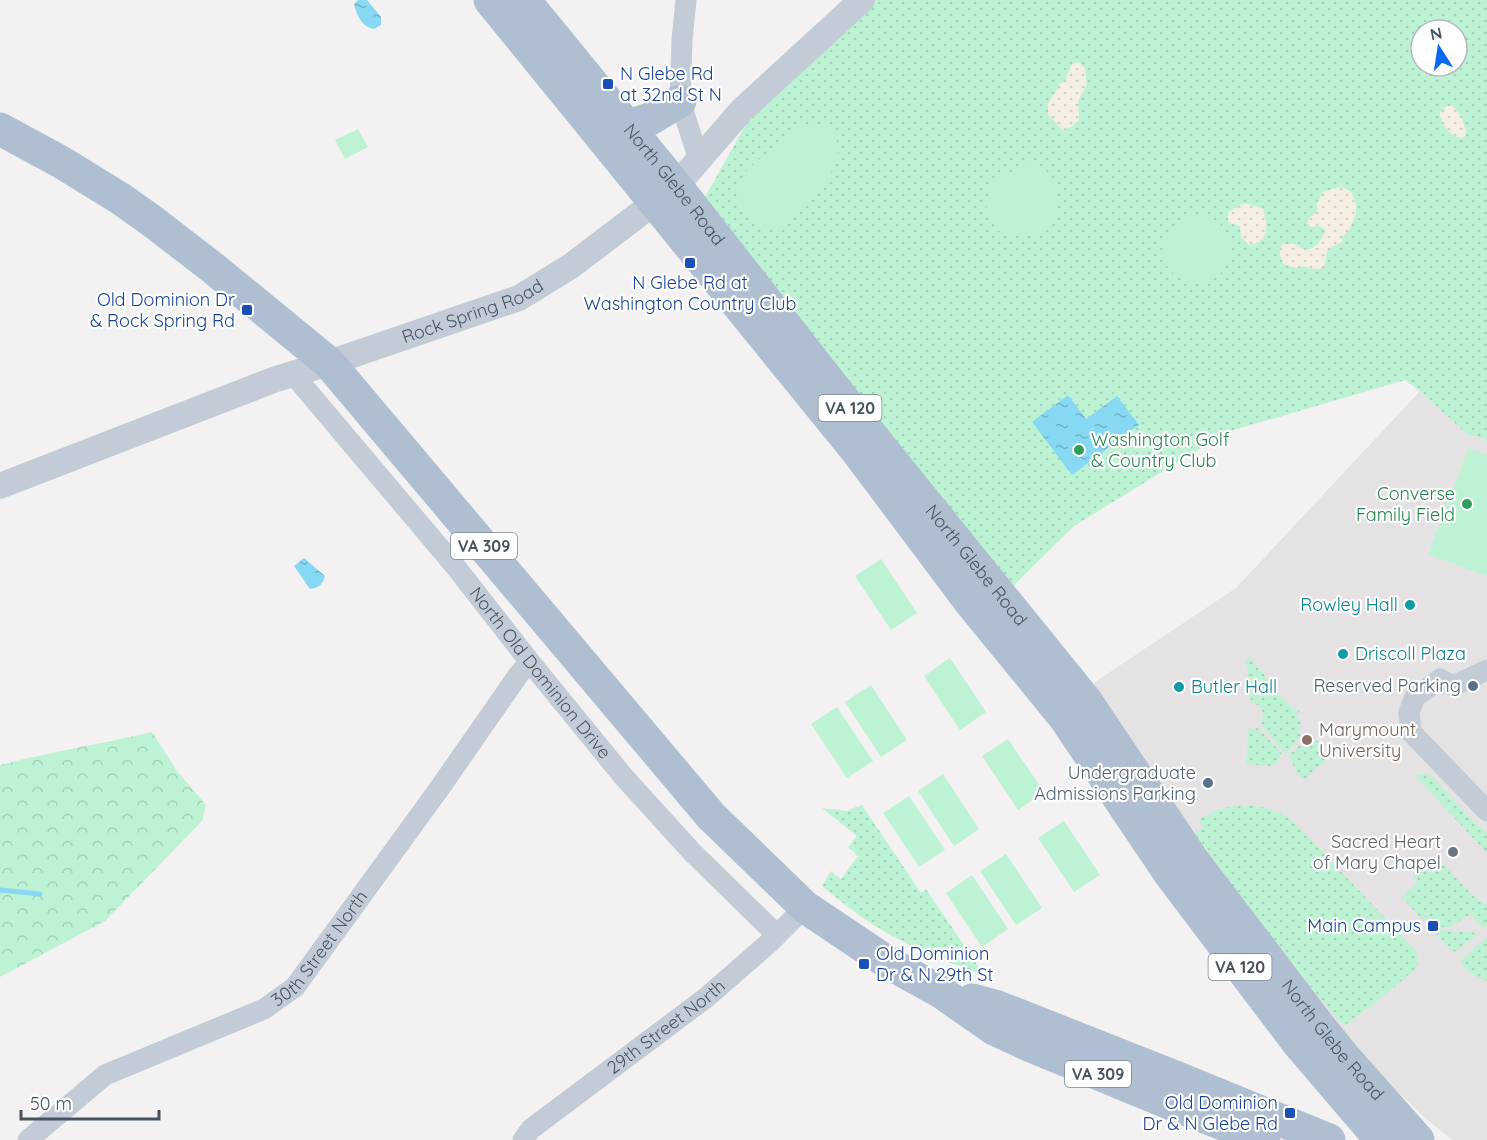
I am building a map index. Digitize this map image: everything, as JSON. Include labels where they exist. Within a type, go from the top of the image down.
[{"type":"main road","name":"North Glebe Road","points":[[490,0],[666,194],[878,444],[1086,701],[1192,859],[1319,1026],[1418,1140]]},
{"type":"main road","name":"North Glebe Road","points":[[524,0],[627,126],[666,194],[971,603],[1065,718],[1177,883],[1298,1043],[1381,1140]]},
{"type":"main road","points":[[627,126],[650,119],[681,101]]},
{"type":"main road","name":"VA 309","points":[[0,129],[61,162],[121,199],[161,228],[330,363],[711,816],[805,907],[887,962],[941,992],[994,1029],[1169,1103],[1264,1140]]},
{"type":"main road","name":"VA 309","points":[[941,992],[998,1007],[1329,1140]]},
{"type":"main road","points":[[1372,1088],[1406,1109],[1445,1140]]},
{"type":"street","points":[[686,0],[682,40],[681,101],[699,160]]},
{"type":"street","name":"Rock Spring Road","points":[[0,486],[276,379],[330,363],[519,298],[571,266],[666,194],[742,110],[862,0]]},
{"type":"street","name":"North Old Dominion Drive","points":[[293,374],[455,566],[623,776],[692,852],[777,935]]},
{"type":"street","name":"30th Street North","points":[[28,1140],[105,1075],[264,1009],[295,987],[439,789],[519,674],[530,662]]},
{"type":"street","points":[[1487,670],[1453,686],[1440,679],[1415,697],[1409,712],[1411,732],[1487,811]]},
{"type":"street","name":"29th Street North","points":[[523,1140],[531,1129],[708,997],[805,907]]},
{"type":"shaded area","name":"Marymount University","points":[[1420,391],[1467,434],[1487,440],[1487,1140],[1453,1140],[1426,1119],[1369,1064],[1233,894],[1089,686],[1236,588]]},
{"type":"green space","points":[[875,0],[1487,0],[1487,440],[1467,434],[1405,380],[1227,432],[1074,526],[1009,590],[705,197],[748,121]]},
{"type":"green space","points":[[818,124],[831,129],[837,141],[838,157],[831,172],[784,228],[766,227],[749,217],[738,201],[739,184],[747,170],[785,137],[804,126]]},
{"type":"green space","points":[[358,129],[368,147],[345,159],[335,140]]},
{"type":"green space","points":[[1034,163],[1042,167],[1051,179],[1056,196],[1056,221],[1046,231],[1024,234],[999,231],[989,217],[986,205],[988,196],[999,180],[1007,174]]},
{"type":"green space","points":[[1197,214],[1218,222],[1226,231],[1230,244],[1225,268],[1221,273],[1205,282],[1191,281],[1177,276],[1168,268],[1164,255],[1166,240],[1174,227],[1184,219]]},
{"type":"green space","name":"Converse Family Field","points":[[1469,448],[1487,455],[1487,576],[1428,554]]},
{"type":"green space","points":[[881,559],[917,613],[891,630],[855,576]]},
{"type":"green space","points":[[950,658],[986,712],[960,730],[924,676]]},
{"type":"green space","points":[[1249,658],[1268,679],[1266,681],[1296,712],[1300,713],[1297,718],[1301,722],[1301,728],[1298,731],[1301,735],[1286,754],[1261,725],[1263,714],[1258,705],[1251,702],[1247,664],[1244,661]]},
{"type":"green space","points":[[871,685],[907,740],[881,757],[845,702]]},
{"type":"green space","points":[[837,707],[873,761],[847,778],[811,724]]},
{"type":"green space","points":[[1258,728],[1282,754],[1273,766],[1246,764],[1248,730]]},
{"type":"green space","points":[[152,732],[177,771],[206,805],[202,821],[105,921],[0,977],[0,765]]},
{"type":"green space","points":[[1008,739],[1044,792],[1018,810],[982,756]]},
{"type":"green space","points":[[1307,739],[1322,744],[1321,749],[1328,758],[1305,779],[1298,775],[1289,755]]},
{"type":"green space","points":[[943,774],[979,829],[954,846],[918,791]]},
{"type":"green space","points":[[1414,774],[1431,775],[1476,824],[1487,832],[1487,853]]},
{"type":"green space","points":[[909,796],[945,850],[919,867],[883,813]]},
{"type":"green space","points":[[862,805],[921,893],[926,889],[984,975],[932,955],[891,935],[860,916],[822,886],[831,871],[841,879],[858,856],[848,847],[857,836],[822,808],[847,811]]},
{"type":"green space","points":[[1241,805],[1268,809],[1293,821],[1420,955],[1416,959],[1419,964],[1415,969],[1378,1001],[1345,1025],[1340,1022],[1247,906],[1195,833],[1203,828],[1199,820],[1219,810]]},
{"type":"green space","points":[[1064,821],[1100,875],[1074,892],[1038,838]]},
{"type":"green space","points":[[1006,854],[1042,908],[1016,925],[980,871]]},
{"type":"green space","points":[[1437,857],[1469,891],[1487,904],[1487,925],[1483,928],[1470,914],[1451,927],[1440,927],[1433,919],[1423,920],[1402,897],[1417,883],[1413,878]]},
{"type":"green space","points":[[972,875],[1008,929],[982,947],[946,893]]},
{"type":"green space","points":[[1439,930],[1479,933],[1454,952],[1436,934]]},
{"type":"green space","points":[[1487,937],[1487,981],[1468,970],[1461,960]]},
{"type":"sand","points":[[1080,62],[1085,69],[1087,84],[1078,101],[1079,120],[1071,127],[1062,130],[1048,115],[1048,104],[1060,84],[1064,82],[1072,64]]},
{"type":"sand","points":[[1451,105],[1462,119],[1466,136],[1459,138],[1455,136],[1442,122],[1439,113]]},
{"type":"sand","points":[[1342,187],[1351,192],[1356,204],[1356,214],[1349,231],[1342,237],[1342,242],[1328,249],[1325,265],[1321,269],[1312,269],[1283,264],[1280,256],[1282,244],[1295,244],[1305,249],[1316,245],[1325,232],[1319,226],[1311,227],[1307,224],[1309,218],[1316,213],[1318,209],[1316,205],[1324,191]]},
{"type":"sand","points":[[1244,203],[1263,209],[1266,222],[1266,231],[1262,239],[1249,245],[1241,237],[1240,226],[1230,223],[1228,219],[1229,212]]},
{"type":"water","points":[[358,0],[367,0],[381,17],[381,25],[374,29],[363,23],[358,17],[354,4]]},
{"type":"water","name":"Washington Golf & Country Club","points":[[1068,395],[1086,419],[1117,396],[1139,425],[1072,475],[1032,422]]},
{"type":"water","points":[[304,558],[325,576],[316,588],[310,589],[294,566]]},
{"type":"waterway","points":[[0,890],[40,894]]},
{"type":"place","name":"N Glebe Rd at 32nd St N","points":[[608,84]]},
{"type":"place","name":"N Glebe Rd at Washington Country Club","points":[[690,263]]},
{"type":"place","name":"Old Dominion Dr & Rock Spring Rd","points":[[247,310]]},
{"type":"place","name":"Washington Golf & Country Club","points":[[1079,450]]},
{"type":"place","name":"Converse Family Field","points":[[1467,504]]},
{"type":"place","name":"Rowley Hall","points":[[1410,605]]},
{"type":"place","name":"Driscoll Plaza","points":[[1343,654]]},
{"type":"place","name":"Reserved Parking","points":[[1473,686]]},
{"type":"place","name":"Butler Hall","points":[[1179,687]]},
{"type":"place","name":"Marymount University","points":[[1307,740]]},
{"type":"place","name":"Undergraduate Admissions Parking","points":[[1208,783]]},
{"type":"place","name":"Sacred Heart of Mary Chapel","points":[[1453,852]]},
{"type":"place","name":"Main Campus","points":[[1433,926]]},
{"type":"place","name":"Old Dominion Dr & N 29th St","points":[[864,964]]},
{"type":"place","name":"Old Dominion Dr & N Glebe Rd","points":[[1290,1113]]}]
